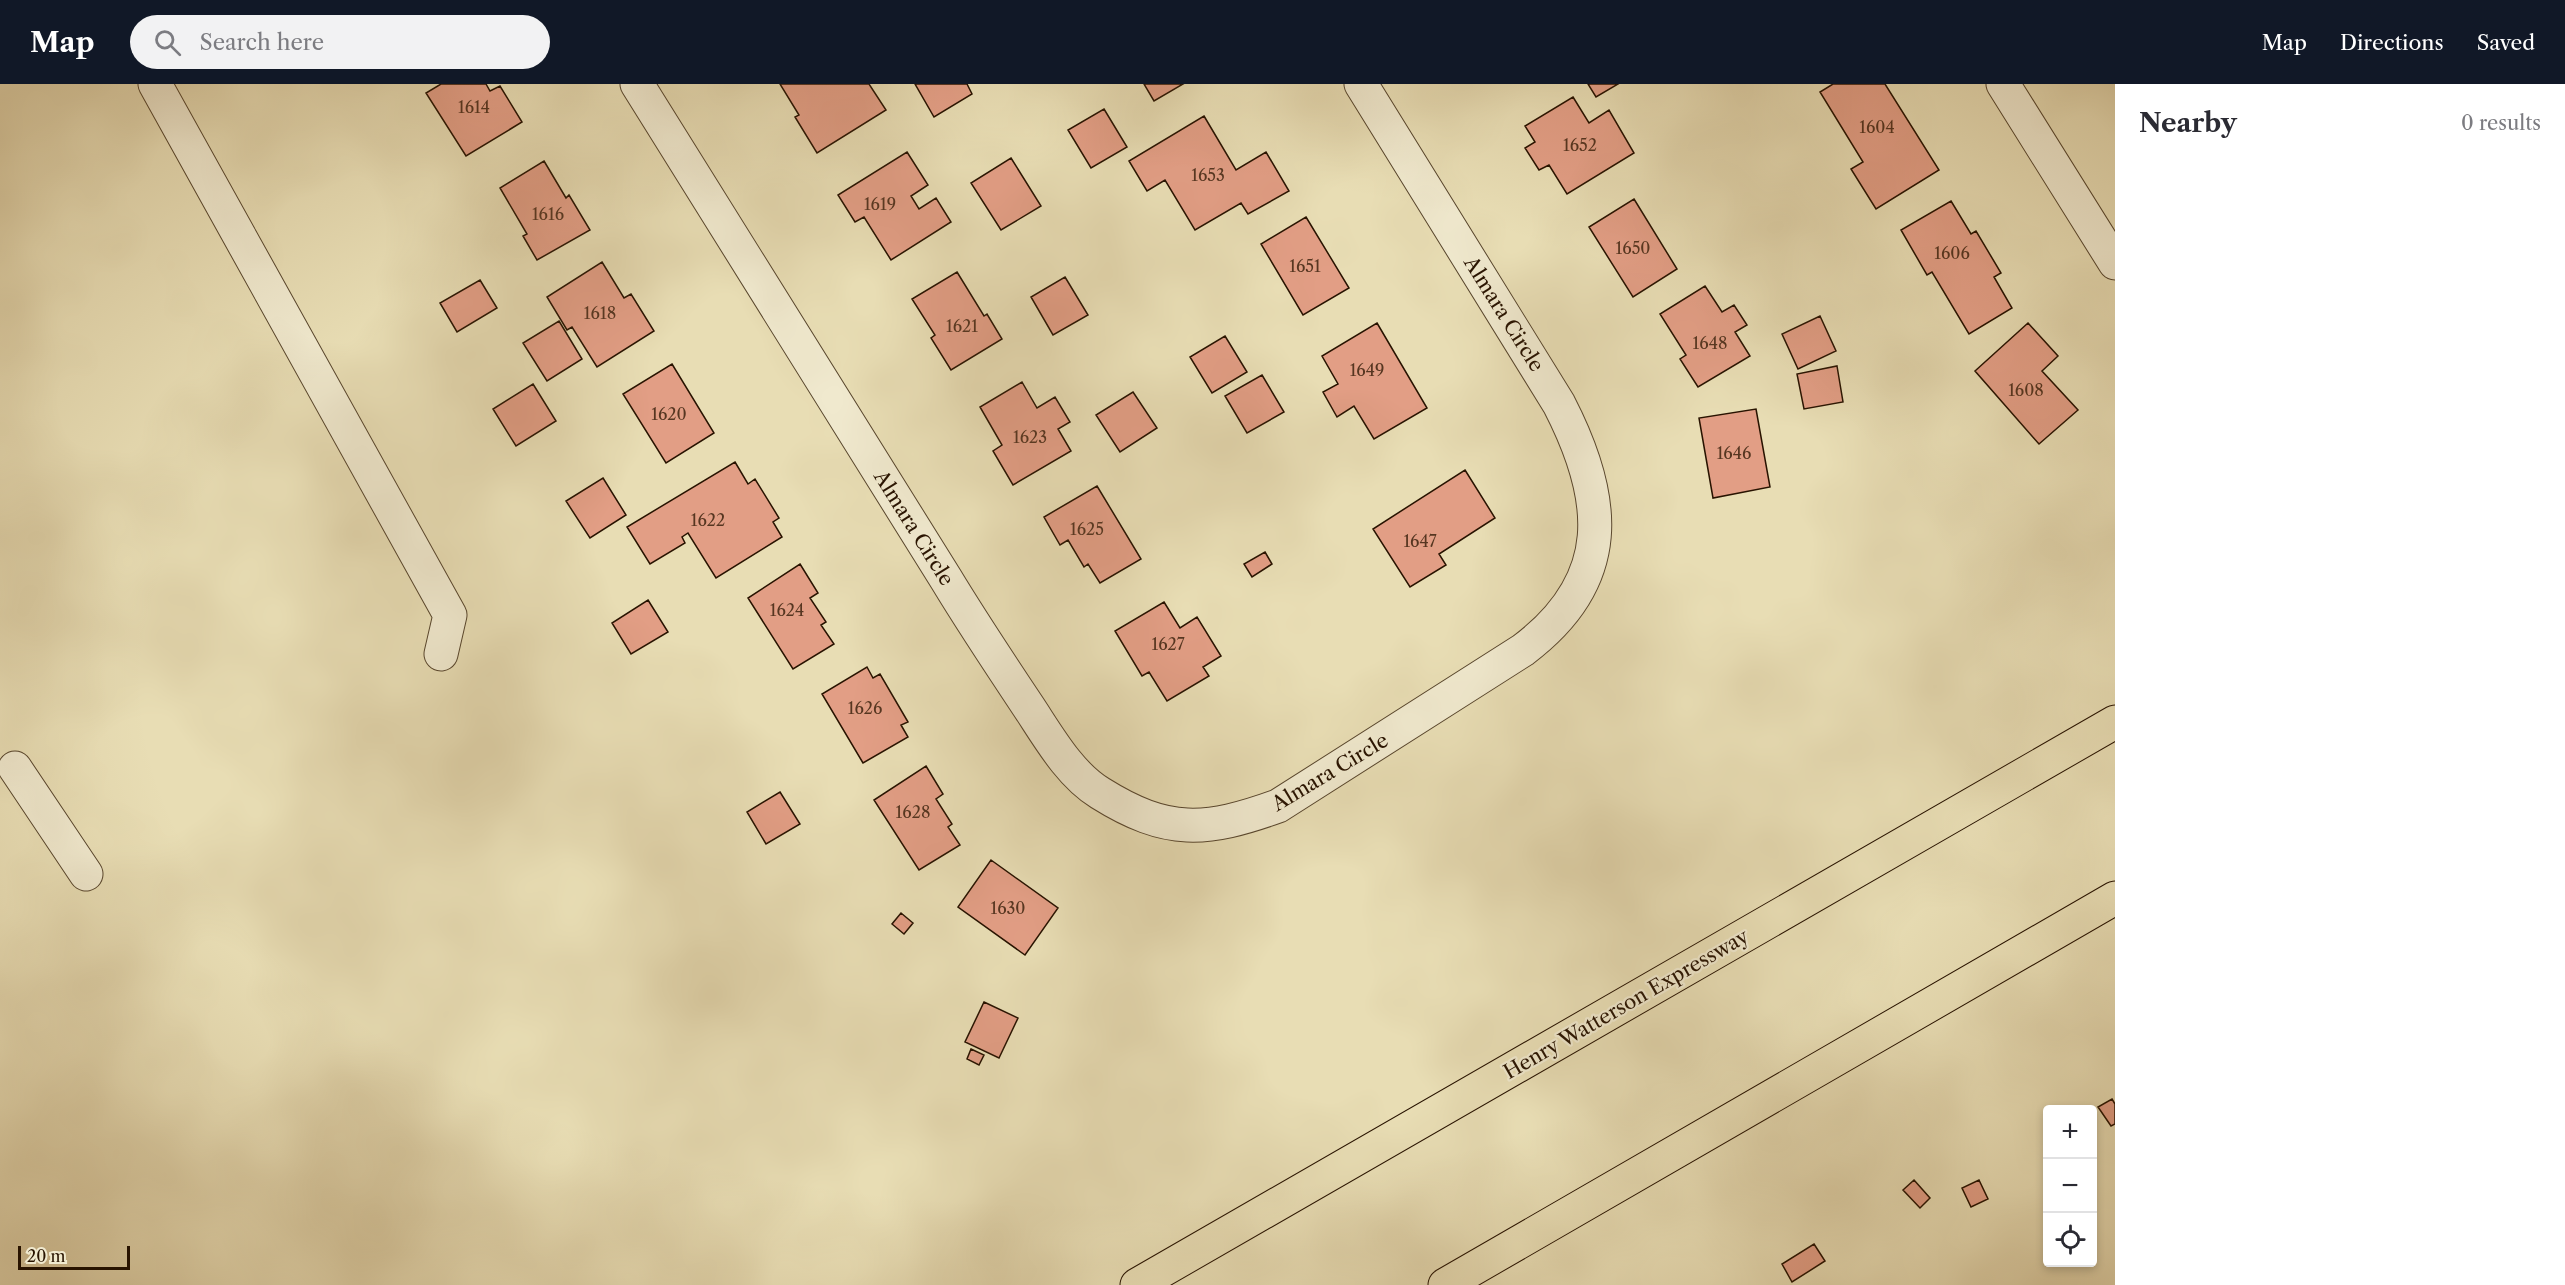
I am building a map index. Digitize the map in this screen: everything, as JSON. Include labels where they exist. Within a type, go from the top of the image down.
[{"type":"highway","name":"Henry Watterson Expressway","points":[[1137,1285],[2115,722]]},
{"type":"highway","points":[[1445,1285],[2115,898]]},
{"type":"street","points":[[155,84],[450,615],[441,654]]},
{"type":"street","name":"Almara Circle","points":[[637,84],[986,643],[1055,747],[1083,780],[1099,793],[1146,818],[1167,823],[1213,826],[1236,821],[1278,806],[1531,644],[1548,631],[1569,608],[1587,573],[1594,542],[1596,511],[1588,470],[1574,433],[1559,404],[1361,84]]},
{"type":"street","points":[[2002,84],[2115,263]]},
{"type":"street","points":[[15,768],[86,874]]},
{"type":"building","points":[[441,84],[486,84],[490,91],[500,86],[522,122],[466,156],[426,93]]},
{"type":"building","points":[[780,84],[869,84],[886,110],[817,153],[795,117],[799,115]]},
{"type":"building","points":[[915,84],[967,84],[972,94],[934,117]]},
{"type":"building","points":[[1144,84],[1183,84],[1154,101]]},
{"type":"building","points":[[1588,84],[1618,84],[1596,97]]},
{"type":"building","points":[[1833,84],[1885,84],[1939,170],[1876,209],[1851,169],[1863,162],[1820,92]]},
{"type":"building","points":[[1573,97],[1589,123],[1609,110],[1634,153],[1567,194],[1549,165],[1539,170],[1525,148],[1535,142],[1525,126]]},
{"type":"building","points":[[1104,109],[1127,147],[1091,168],[1068,130]]},
{"type":"building","points":[[1204,116],[1236,170],[1266,152],[1289,191],[1248,214],[1241,203],[1195,230],[1165,180],[1147,191],[1129,161]]},
{"type":"building","points":[[907,152],[928,185],[911,196],[919,209],[936,198],[951,222],[891,260],[864,217],[855,222],[838,195]]},
{"type":"building","points":[[1011,158],[1041,206],[1001,230],[971,183]]},
{"type":"building","points":[[544,161],[566,198],[569,195],[590,230],[537,260],[523,236],[527,234],[500,188]]},
{"type":"building","points":[[1634,199],[1677,269],[1633,297],[1589,227]]},
{"type":"building","points":[[1951,201],[1971,234],[1976,231],[2001,273],[1994,277],[2012,308],[1969,334],[1932,272],[1927,275],[1901,230]]},
{"type":"building","points":[[1306,217],[1349,288],[1303,315],[1261,244]]},
{"type":"building","points":[[602,262],[624,298],[631,294],[654,331],[597,367],[572,327],[567,330],[547,297]]},
{"type":"building","points":[[957,272],[984,316],[987,314],[1002,339],[951,370],[931,338],[935,335],[912,299]]},
{"type":"building","points":[[1065,277],[1088,315],[1053,335],[1031,297]]},
{"type":"building","points":[[480,280],[497,308],[457,332],[440,303]]},
{"type":"building","points":[[1705,286],[1722,312],[1734,305],[1747,325],[1735,332],[1750,356],[1698,387],[1680,359],[1686,355],[1660,314]]},
{"type":"building","points":[[1820,316],[1836,351],[1798,369],[1782,334]]},
{"type":"building","points":[[559,321],[582,359],[547,381],[523,343]]},
{"type":"building","points":[[1377,323],[1427,408],[1374,439],[1354,406],[1337,417],[1323,392],[1338,384],[1322,356]]},
{"type":"building","points":[[2028,323],[2058,356],[2042,371],[2078,410],[2039,444],[1975,371]]},
{"type":"building","points":[[1225,336],[1247,372],[1212,393],[1190,357]]},
{"type":"building","points":[[672,364],[714,433],[666,463],[623,394]]},
{"type":"building","points":[[1837,366],[1843,402],[1804,409],[1797,374]]},
{"type":"building","points":[[1262,375],[1284,412],[1247,433],[1225,396]]},
{"type":"building","points":[[1022,382],[1037,408],[1055,397],[1070,422],[1058,429],[1071,451],[1013,485],[993,451],[1002,445],[980,407]]},
{"type":"building","points":[[533,384],[556,421],[516,446],[493,409]]},
{"type":"building","points":[[1133,392],[1157,428],[1120,452],[1096,415]]},
{"type":"building","points":[[1756,409],[1770,487],[1713,498],[1699,418]]},
{"type":"building","points":[[735,462],[748,484],[755,479],[779,518],[773,522],[782,537],[716,578],[688,533],[682,537],[685,543],[650,564],[627,527]]},
{"type":"building","points":[[1465,470],[1495,518],[1439,554],[1446,565],[1410,587],[1373,529]]},
{"type":"building","points":[[603,478],[626,515],[590,538],[566,501]]},
{"type":"building","points":[[1097,486],[1141,559],[1100,583],[1088,564],[1084,567],[1068,540],[1060,545],[1044,517]]},
{"type":"building","points":[[1265,552],[1272,564],[1252,577],[1244,564]]},
{"type":"building","points":[[800,564],[818,593],[810,598],[826,622],[821,625],[834,644],[793,669],[748,598]]},
{"type":"building","points":[[648,600],[668,632],[631,654],[612,623]]},
{"type":"building","points":[[1164,602],[1180,628],[1197,617],[1221,656],[1203,667],[1209,676],[1167,701],[1149,672],[1142,676],[1115,631]]},
{"type":"building","points":[[867,667],[873,678],[880,674],[908,722],[901,725],[908,737],[863,763],[822,694]]},
{"type":"building","points":[[926,766],[943,794],[936,799],[952,824],[948,827],[960,845],[919,870],[874,800]]},
{"type":"building","points":[[780,792],[800,824],[766,844],[747,812]]},
{"type":"building","points":[[991,860],[1058,908],[1025,955],[958,907]]},
{"type":"building","points":[[901,913],[913,923],[904,934],[892,924]]},
{"type":"building","points":[[984,1002],[1018,1018],[999,1058],[965,1042]]},
{"type":"building","points":[[971,1049],[984,1055],[979,1065],[967,1059]]},
{"type":"building","points":[[2112,1099],[2115,1104],[2115,1124],[2111,1126],[2098,1107]]},
{"type":"building","points":[[1914,1180],[1930,1198],[1920,1208],[1903,1190]]},
{"type":"building","points":[[1979,1180],[1988,1199],[1971,1207],[1962,1188]]},
{"type":"building","points":[[1814,1244],[1825,1261],[1792,1282],[1782,1264]]}]
